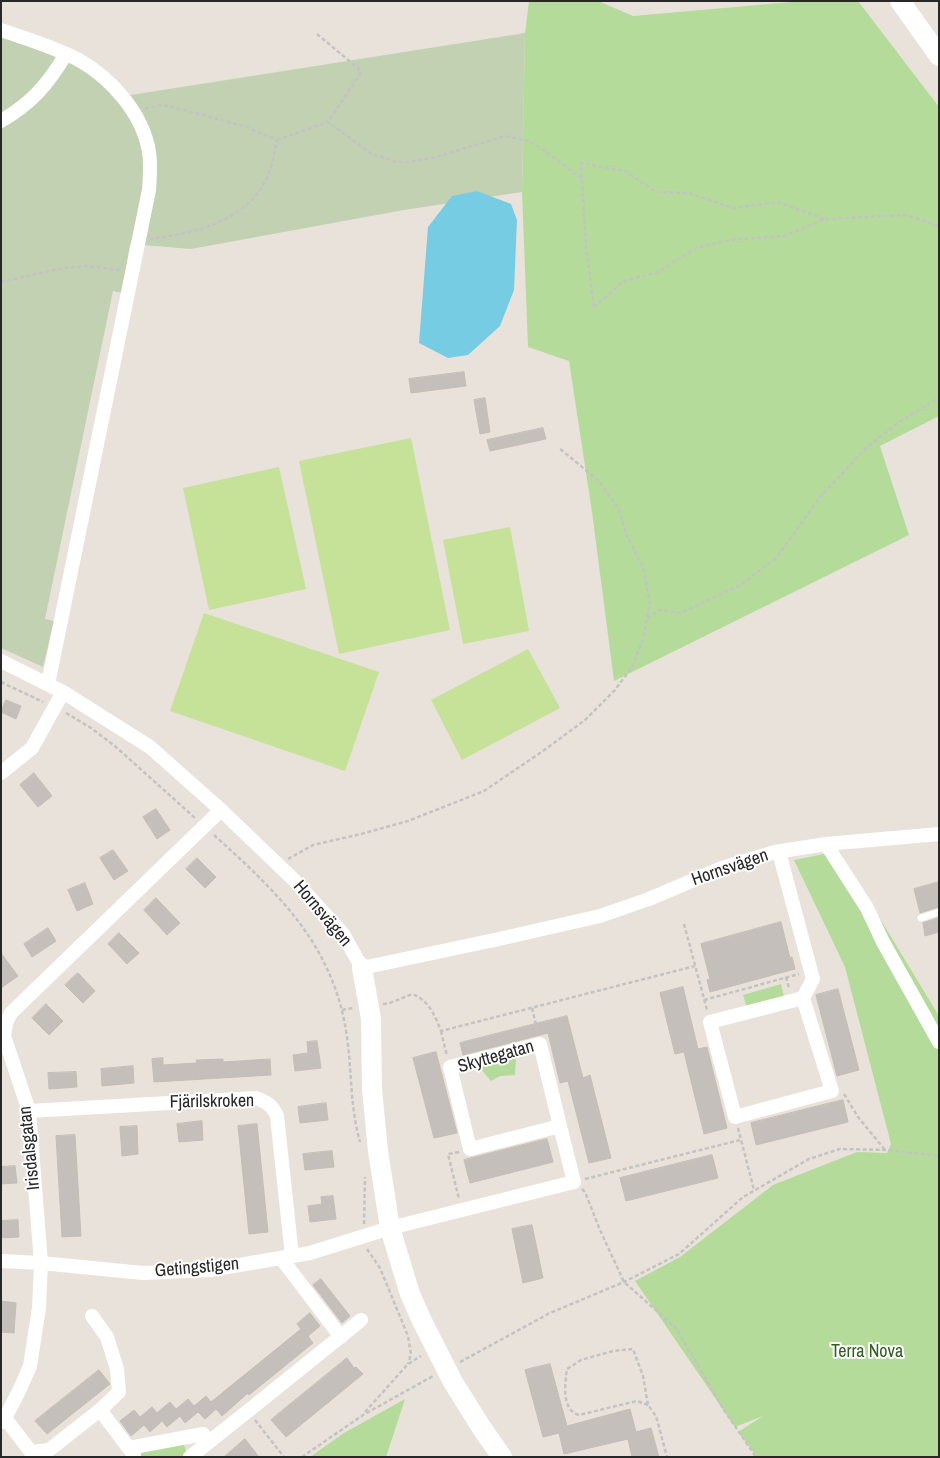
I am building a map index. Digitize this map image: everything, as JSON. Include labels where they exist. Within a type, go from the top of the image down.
[{"type":"street","points":[[900,1],[939,56]]},
{"type":"street","points":[[1,30],[66,54],[92,68],[108,82],[135,115],[149,151],[149,190],[48,684]]},
{"type":"street","points":[[1,121],[26,105],[38,94],[53,76],[66,54]]},
{"type":"street","name":"Hornsvägen","points":[[1,661],[63,692],[150,747],[222,810],[294,880],[343,934],[362,968],[499,940],[600,916],[722,868],[780,852],[826,844],[939,834]]},
{"type":"street","points":[[1,773],[32,748],[63,692]]},
{"type":"street","name":"Irisdalsgatan","points":[[3,1420],[30,1366],[39,1308],[41,1263],[29,1111],[4,1036],[6,1023],[11,1013],[222,810]]},
{"type":"street","points":[[826,844],[867,908],[883,942],[939,1042]]},
{"type":"street","name":"Hornsvägen","points":[[780,852],[813,979],[803,998]]},
{"type":"street","points":[[362,968],[370,1005],[372,1089],[378,1151],[390,1228],[410,1294],[443,1366],[502,1457]]},
{"type":"street","points":[[803,998],[832,1091],[735,1117],[710,1022],[803,998]]},
{"type":"street","name":"Skyttegatan","points":[[470,1149],[450,1067],[540,1044],[574,1182]]},
{"type":"street","name":"Fjärilskroken","points":[[29,1111],[256,1098],[266,1102],[274,1108],[277,1116],[287,1257]]},
{"type":"street","points":[[470,1149],[560,1126]]},
{"type":"street","points":[[390,1228],[574,1182]]},
{"type":"street","name":"Getingstigen","points":[[1,1261],[143,1273],[210,1270],[310,1253],[390,1228]]},
{"type":"street","points":[[287,1257],[341,1336]]},
{"type":"street","points":[[3,1420],[31,1454],[49,1450],[100,1410],[119,1392],[117,1369],[108,1337],[92,1316]]},
{"type":"street","points":[[190,1457],[361,1320]]},
{"type":"street","points":[[100,1410],[132,1452],[203,1434],[209,1441]]},
{"type":"lane","points":[[921,918],[939,912]]},
{"type":"path","points":[[135,115],[159,105],[169,106],[244,126],[277,140],[328,122],[361,72],[318,34]]},
{"type":"path","points":[[328,122],[370,153],[396,162],[436,158],[504,136],[530,141],[582,179]]},
{"type":"path","points":[[138,240],[188,232],[227,218],[241,209],[253,199],[266,180],[271,168],[277,140]]},
{"type":"path","points":[[826,219],[778,202],[733,208],[689,193],[656,192],[625,171],[581,163],[586,248],[594,307],[624,281],[658,272],[696,248],[730,240],[784,236],[826,219],[906,215],[939,226]]},
{"type":"path","points":[[1,282],[63,268],[88,266],[132,271]]},
{"type":"path","points":[[647,618],[660,610],[681,613],[749,579],[777,557],[821,496],[866,448],[899,422],[939,398]]},
{"type":"path","points":[[278,864],[313,845],[408,821],[484,791],[585,720],[615,690],[632,667],[643,639],[650,603],[643,568],[626,534],[619,509],[599,481],[559,448]]},
{"type":"path","points":[[1,682],[76,719],[116,747],[205,826],[273,891],[293,913],[312,939],[324,962],[335,987],[342,1010],[347,1036],[353,1115],[362,1149]]},
{"type":"path","points":[[684,924],[710,1022]]},
{"type":"path","points":[[441,1031],[695,966]]},
{"type":"path","points":[[704,1000],[811,971]]},
{"type":"path","points":[[342,1010],[390,1003],[412,994],[416,996],[425,1001],[441,1031],[450,1067]]},
{"type":"path","points":[[532,1008],[540,1044]]},
{"type":"path","points":[[832,1091],[838,1090],[843,1093],[858,1117],[885,1150]]},
{"type":"path","points":[[735,1117],[754,1190]]},
{"type":"path","points":[[574,1182],[740,1140]]},
{"type":"path","points":[[462,1210],[448,1154],[470,1149]]},
{"type":"path","points":[[302,1457],[362,1415],[443,1366],[550,1313],[624,1282],[679,1254],[743,1197],[809,1159],[840,1149],[885,1150],[939,1156]]},
{"type":"path","points":[[362,1415],[408,1364],[410,1354],[408,1336],[380,1268],[365,1246],[365,1174]]},
{"type":"path","points":[[574,1182],[585,1192],[624,1282],[676,1328],[724,1410],[756,1457]]},
{"type":"path","points":[[648,1405],[637,1401],[579,1415],[574,1414],[567,1405],[565,1382],[567,1370],[581,1360],[613,1351],[633,1349],[643,1376],[648,1405],[656,1416],[667,1457]]},
{"type":"path","points":[[408,1364],[443,1366]]},
{"type":"path","points":[[248,1411],[284,1457]]},
{"type":"green space","points":[[529,1],[598,1],[633,16],[803,1],[858,1],[939,107],[939,416],[880,446],[909,535],[614,681],[592,512],[569,361],[528,347],[522,192],[525,33]]},
{"type":"green space","points":[[525,33],[522,192],[404,210],[191,249],[130,244],[122,293],[113,291],[45,619],[54,621],[43,667],[1,648],[1,34],[77,65],[131,95]]},
{"type":"green space","points":[[411,438],[450,630],[339,654],[299,461]]},
{"type":"green space","points":[[279,467],[306,589],[209,610],[183,488]]},
{"type":"green space","points":[[510,527],[529,631],[463,644],[443,540]]},
{"type":"green space","points":[[204,613],[379,672],[345,771],[170,711]]},
{"type":"green space","points":[[528,649],[560,708],[462,760],[431,700]]},
{"type":"green space","name":"Terra Nova","points":[[839,851],[939,1016],[939,1457],[757,1457],[738,1432],[763,1416],[735,1427],[635,1281],[680,1257],[773,1185],[857,1152],[887,1153],[891,1144],[845,967],[794,860]]},
{"type":"green space","points":[[781,984],[784,997],[747,1008],[743,995]]},
{"type":"green space","points":[[510,1058],[516,1059],[515,1075],[500,1076],[491,1081],[480,1068],[485,1063]]},
{"type":"green space","points":[[405,1399],[386,1457],[310,1457],[344,1433]]},
{"type":"green space","points":[[180,1441],[184,1445],[187,1454],[183,1457],[142,1457],[137,1451]]},
{"type":"water","points":[[477,191],[511,204],[517,220],[514,290],[500,326],[468,355],[448,358],[419,343],[428,227],[452,196]]},
{"type":"building","points":[[464,372],[466,386],[411,393],[409,379]]},
{"type":"building","points":[[485,398],[490,432],[480,434],[474,400]]},
{"type":"building","points":[[543,428],[546,439],[490,451],[487,440]]},
{"type":"building","points":[[6,700],[21,706],[16,719],[1,712]]},
{"type":"building","points":[[34,773],[52,796],[38,807],[20,785]]},
{"type":"building","points":[[156,809],[170,830],[157,839],[143,817]]},
{"type":"building","points":[[113,850],[128,871],[114,880],[100,858]]},
{"type":"building","points":[[197,858],[216,877],[205,888],[186,869]]},
{"type":"building","points":[[939,882],[939,907],[920,913],[914,889]]},
{"type":"building","points":[[85,883],[93,904],[77,911],[68,890]]},
{"type":"building","points":[[156,898],[180,923],[167,935],[144,910]]},
{"type":"building","points":[[939,918],[939,932],[925,936],[923,923]]},
{"type":"building","points":[[781,922],[790,958],[792,957],[795,969],[710,992],[707,980],[710,979],[701,944]]},
{"type":"building","points":[[48,928],[56,941],[32,957],[24,944]]},
{"type":"building","points":[[119,933],[139,953],[127,964],[108,944]]},
{"type":"building","points":[[1,953],[18,976],[1,988]]},
{"type":"building","points":[[78,973],[95,991],[83,1003],[65,985]]},
{"type":"building","points":[[683,987],[698,1049],[707,1047],[727,1128],[704,1134],[684,1052],[675,1054],[660,993]]},
{"type":"building","points":[[838,989],[859,1070],[837,1076],[816,995]]},
{"type":"building","points":[[46,1004],[63,1021],[49,1035],[32,1018]]},
{"type":"building","points":[[567,1016],[583,1078],[590,1075],[611,1158],[589,1163],[568,1081],[560,1083],[548,1033],[463,1055],[460,1043]]},
{"type":"building","points":[[317,1041],[321,1068],[295,1071],[293,1055],[308,1053],[307,1042]]},
{"type":"building","points":[[436,1052],[457,1133],[434,1138],[413,1058]]},
{"type":"building","points":[[163,1058],[163,1065],[197,1063],[196,1060],[223,1059],[223,1062],[270,1059],[271,1075],[154,1082],[152,1059]]},
{"type":"building","points":[[133,1066],[134,1083],[102,1086],[101,1069]]},
{"type":"building","points":[[76,1072],[77,1087],[49,1089],[48,1073]]},
{"type":"building","points":[[843,1100],[848,1122],[756,1145],[751,1123]]},
{"type":"building","points":[[326,1103],[328,1120],[300,1123],[298,1107]]},
{"type":"building","points":[[202,1121],[203,1140],[179,1142],[177,1124]]},
{"type":"building","points":[[257,1124],[268,1232],[249,1234],[238,1126]]},
{"type":"building","points":[[137,1126],[138,1154],[122,1156],[120,1127]]},
{"type":"building","points":[[75,1135],[81,1236],[62,1237],[56,1136]]},
{"type":"building","points":[[547,1139],[553,1162],[470,1183],[464,1160]]},
{"type":"building","points":[[332,1151],[334,1167],[305,1170],[303,1154]]},
{"type":"building","points":[[712,1155],[718,1178],[626,1201],[620,1178]]},
{"type":"building","points":[[15,1166],[17,1183],[1,1184],[1,1167]]},
{"type":"building","points":[[333,1196],[336,1219],[310,1222],[308,1206],[322,1204],[321,1197]]},
{"type":"building","points":[[18,1220],[19,1237],[1,1238],[1,1221]]},
{"type":"building","points":[[532,1225],[543,1278],[523,1283],[512,1229]]},
{"type":"building","points":[[321,1279],[350,1316],[342,1323],[313,1285]]},
{"type":"building","points":[[1,1301],[16,1303],[14,1333],[1,1332]]},
{"type":"building","points":[[310,1313],[320,1326],[308,1336],[313,1343],[249,1395],[248,1393],[222,1416],[216,1409],[205,1419],[198,1412],[185,1423],[180,1416],[167,1427],[162,1421],[150,1432],[144,1425],[131,1436],[120,1421],[134,1410],[140,1417],[152,1407],[157,1413],[170,1402],[176,1409],[188,1399],[194,1406],[206,1396],[211,1402],[301,1329],[297,1324]]},
{"type":"building","points":[[347,1358],[354,1368],[356,1367],[363,1374],[286,1437],[271,1420]]},
{"type":"building","points":[[550,1364],[567,1426],[630,1409],[636,1432],[651,1428],[659,1457],[632,1457],[628,1439],[564,1454],[559,1433],[543,1437],[525,1370]]},
{"type":"building","points":[[99,1370],[110,1384],[47,1434],[35,1421]]},
{"type":"building","points":[[245,1439],[259,1457],[224,1457]]}]
